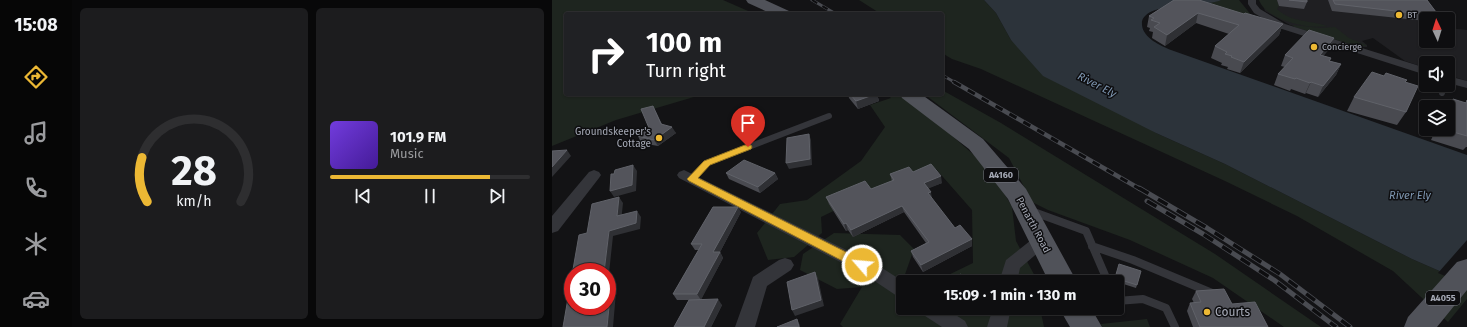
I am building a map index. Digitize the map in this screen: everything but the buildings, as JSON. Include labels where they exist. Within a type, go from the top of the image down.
[{"type":"main road","points":[[753,0],[780,12]]},
{"type":"main road","name":"Penarth Road","points":[[912,96],[976,144],[1018,195],[1059,275]]},
{"type":"main road","name":"A4055","points":[[1419,327],[1467,270]]},
{"type":"main road","points":[[1070,327],[1071,315]]},
{"type":"main road","points":[[1079,315],[1087,327]]},
{"type":"street","points":[[1252,0],[1254,8],[1257,11],[1282,26],[1419,70]]},
{"type":"street","points":[[1455,81],[1467,85]]},
{"type":"street","points":[[555,224],[594,175]]},
{"type":"street","points":[[688,177],[873,271],[896,286]]},
{"type":"street","points":[[1010,275],[1012,265],[1041,241]]},
{"type":"street","points":[[745,327],[759,282],[785,265]]},
{"type":"street","points":[[940,315],[958,327]]},
{"type":"street","points":[[997,327],[1000,315]]},
{"type":"lane","points":[[688,177],[707,163],[830,116]]},
{"type":"lane","points":[[1024,208],[1086,231],[1105,275]]},
{"type":"lane","points":[[1092,246],[1133,260],[1212,293]]},
{"type":"lane","points":[[1124,300],[1143,299],[1166,308],[1175,327]]},
{"type":"shaded area","points":[[552,0],[723,0],[750,12],[564,12],[564,96],[697,96],[616,120],[552,146]]},
{"type":"shaded area","points":[[859,0],[984,0],[996,13],[1011,40],[1156,133],[1225,164],[1412,259],[1467,283],[1467,299],[1448,322],[1393,271],[1297,216],[1225,181],[981,69],[952,59],[944,54],[944,12],[878,12]]},
{"type":"shaded area","points":[[1221,0],[1239,0],[1252,16],[1233,13],[1208,3]]},
{"type":"shaded area","points":[[1259,0],[1277,0],[1279,6],[1277,9],[1283,14],[1295,19],[1327,26],[1319,27],[1299,25],[1289,22],[1270,13],[1263,7]]},
{"type":"shaded area","points":[[1261,0],[1427,0],[1436,12],[1419,12],[1419,48],[1455,48],[1455,29],[1467,30],[1467,81],[1455,77],[1455,56],[1419,56],[1419,66],[1405,61],[1373,38],[1362,41],[1367,45],[1367,47],[1361,47],[1290,25],[1265,11]]},
{"type":"shaded area","points":[[1293,25],[1321,28],[1335,27],[1349,38],[1366,46],[1356,46],[1294,27]]},
{"type":"shaded area","points":[[944,91],[1001,123],[1215,254],[1321,327],[1284,327],[1213,278],[1130,240],[1048,210],[1032,202],[1009,158],[927,96],[944,96]]},
{"type":"shaded area","points":[[888,96],[905,96],[991,170],[1012,207],[1016,241],[1034,275],[948,275],[973,263],[972,210],[936,169],[925,171],[879,189],[821,217],[822,233],[794,257],[768,260],[757,233],[780,204],[807,200],[861,161],[885,127],[870,105],[891,98]]},
{"type":"shaded area","points":[[834,233],[900,235],[914,249],[905,275],[896,275],[896,315],[1041,315],[1044,327],[843,327],[840,324],[862,287],[837,289],[800,270],[803,254]]},
{"type":"shaded area","points":[[1147,319],[1150,327],[1102,327],[1101,324]]},
{"type":"water","name":"River Ely","points":[[984,0],[1221,0],[1202,4],[1162,8],[1151,12],[1144,17],[1142,25],[1143,30],[1153,41],[1171,50],[1467,155],[1467,283],[1412,259],[1225,164],[1156,133],[1043,76],[1011,40],[996,13]]},
{"type":"pier","points":[[1467,240],[1467,285],[1438,273]]},
{"type":"railway","points":[[812,0],[833,12]]},
{"type":"railway","points":[[944,76],[956,83]]},
{"type":"railway","points":[[954,82],[1140,189]]},
{"type":"railway","points":[[1139,188],[1207,228],[1280,274],[1350,327]]},
{"type":"railway","points":[[1147,201],[1203,234],[1274,280],[1336,327]]},
{"type":"place","name":"BT","points":[[1399,15]]},
{"type":"place","name":"Concierge","points":[[1314,47]]},
{"type":"place","name":"Groundskeeper's Cottage","points":[[659,138]]},
{"type":"place","name":"Courts","points":[[1207,312]]},
{"type":"route","points":[[748,147],[707,163],[692,179],[862,265]]}]
